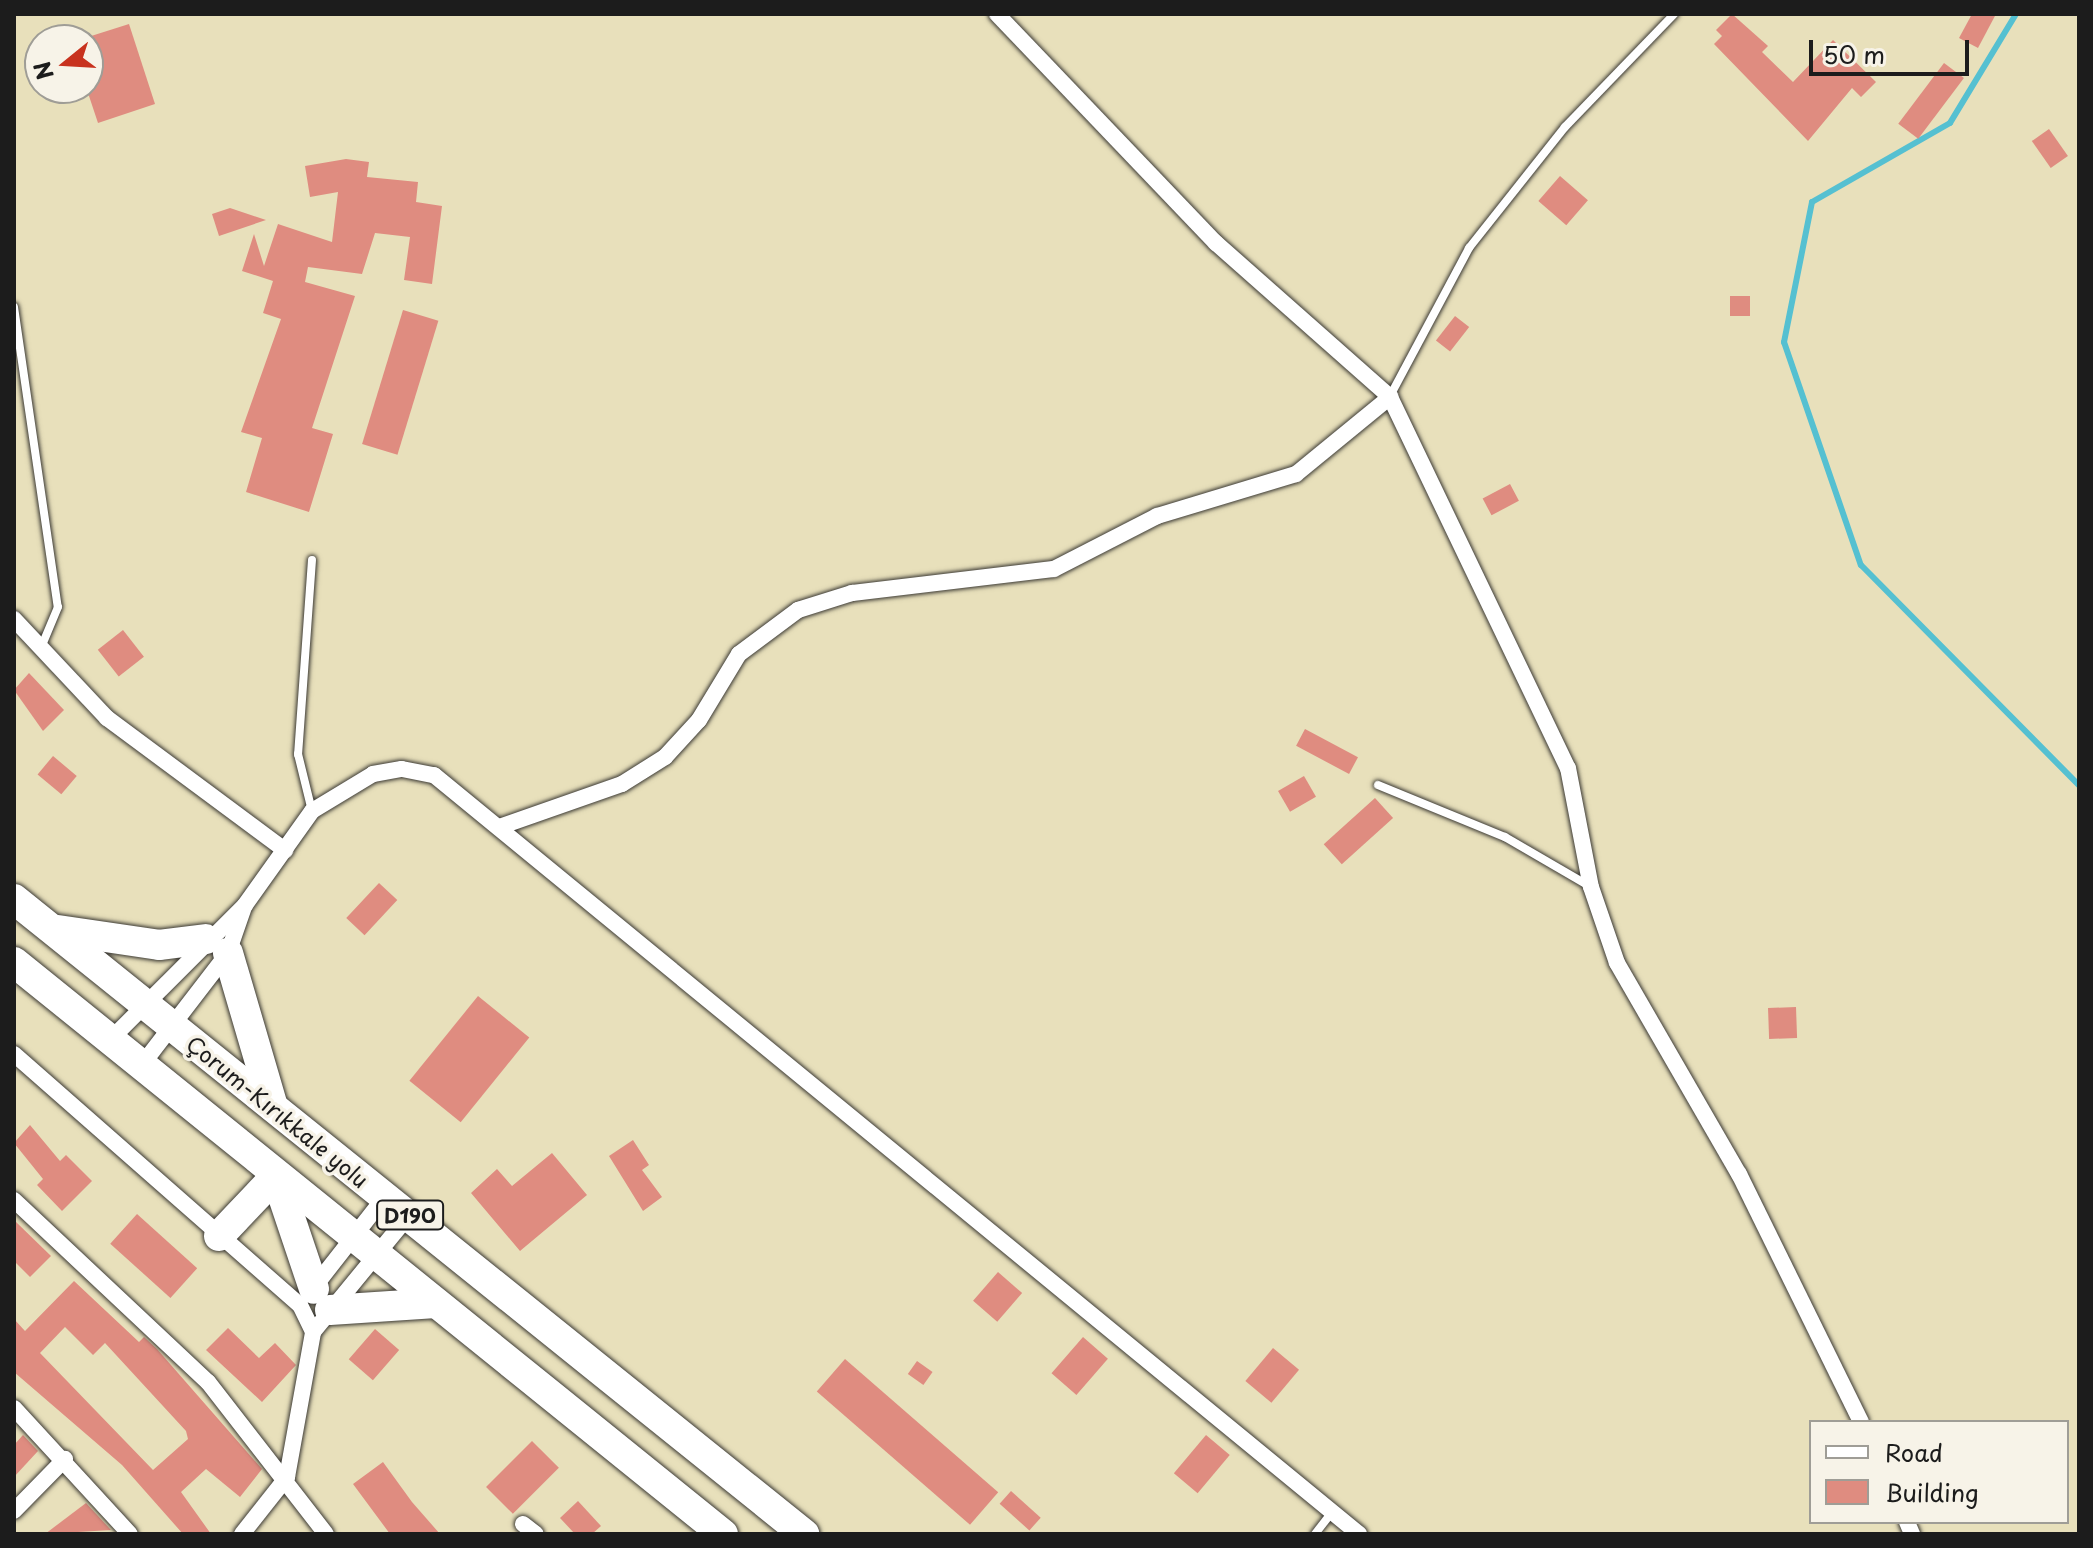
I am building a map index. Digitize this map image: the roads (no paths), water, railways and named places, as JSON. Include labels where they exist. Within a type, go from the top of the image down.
[{"type":"highway","name":"Çorum-Kırıkkale yolu","points":[[14,899],[804,1534]]},
{"type":"highway","points":[[51,929],[159,945],[217,946],[274,1108]]},
{"type":"highway","name":"D190","points":[[14,962],[723,1534]]},
{"type":"highway","points":[[219,1236],[276,1176]]},
{"type":"highway","points":[[276,1176],[314,1309],[436,1303]]},
{"type":"street","points":[[997,14],[1216,243],[1390,397],[1568,768],[1591,887],[1629,989],[1739,1174],[1860,1420]]},
{"type":"street","points":[[502,826],[622,784],[665,757],[699,720],[739,654],[798,610],[852,593],[1054,569],[1157,516],[1296,474],[1390,397]]},
{"type":"street","points":[[14,619],[39,650],[107,718],[285,850]]},
{"type":"street","points":[[141,1066],[172,1026],[217,946],[312,811],[360,780],[402,769],[449,783],[1359,1534]]},
{"type":"street","points":[[109,1041],[144,1002],[217,946],[245,905]]},
{"type":"street","points":[[14,1054],[219,1236],[314,1309]]},
{"type":"street","points":[[314,1309],[366,1246],[384,1198]]},
{"type":"street","points":[[14,1200],[208,1382],[287,1477],[326,1534]]},
{"type":"street","points":[[242,1534],[287,1477],[314,1309],[366,1246],[409,1215]]},
{"type":"street","points":[[14,1408],[65,1459],[130,1534]]},
{"type":"street","points":[[14,1511],[65,1459]]},
{"type":"lane","points":[[1390,397],[1476,237],[1565,127],[1674,14]]},
{"type":"lane","points":[[14,307],[58,607],[39,650]]},
{"type":"lane","points":[[312,560],[298,754],[312,811]]},
{"type":"lane","points":[[1378,785],[1505,837],[1591,887]]},
{"type":"lane","points":[[1315,1534],[1332,1512]]},
{"type":"waterway","points":[[2016,14],[1950,123],[1812,202],[1784,342],[1861,565],[2079,785]]}]
